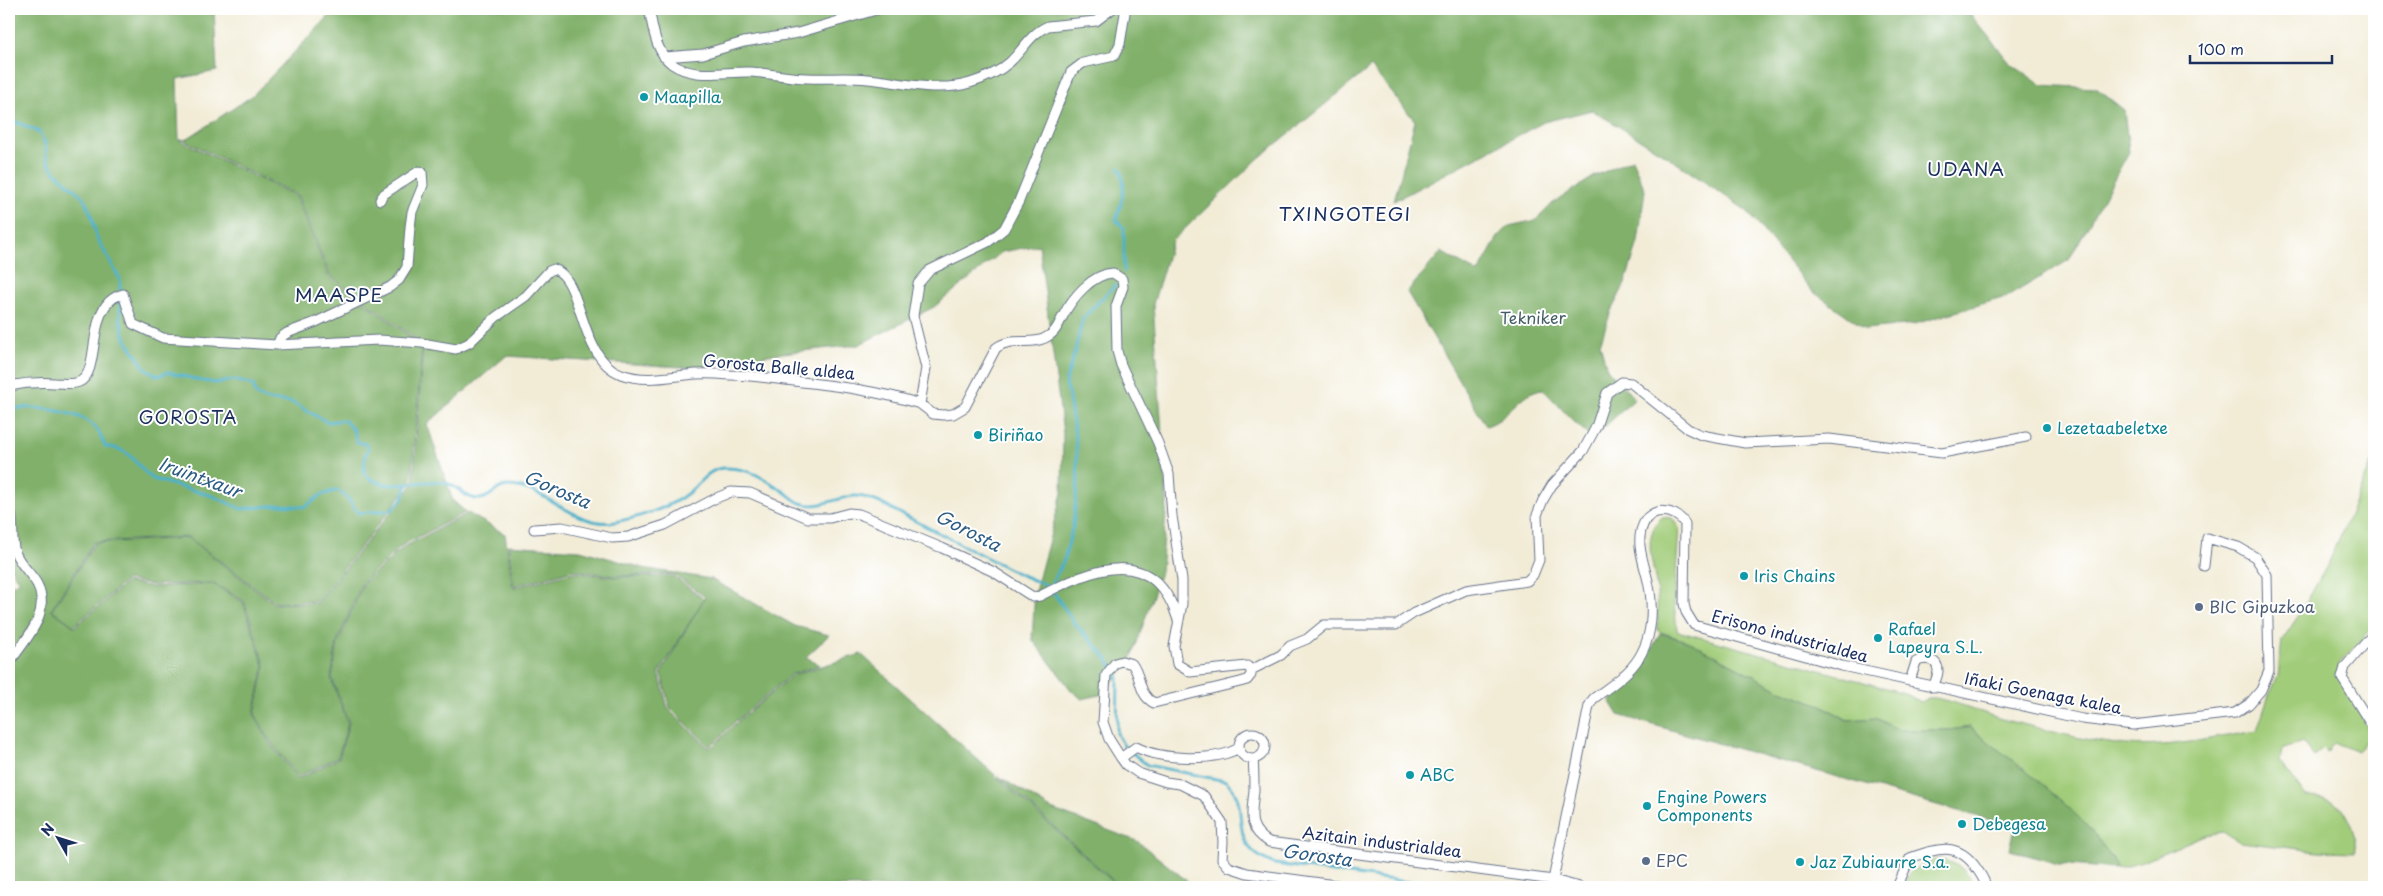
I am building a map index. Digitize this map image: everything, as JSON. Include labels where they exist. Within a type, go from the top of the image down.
[{"type":"street","points":[[649,9],[658,46],[664,56],[679,67],[701,73],[747,72],[804,78],[870,79],[923,86],[956,86],[970,83],[996,72],[1010,62],[1041,29],[1048,26],[1096,21],[1112,9]]},
{"type":"street","points":[[664,56],[704,54],[744,42],[798,33],[879,9]]},
{"type":"street","points":[[920,404],[926,368],[913,316],[918,284],[930,270],[988,242],[1004,229],[1019,201],[1071,72],[1083,62],[1114,56],[1120,44],[1124,9]]},
{"type":"street","points":[[277,344],[280,338],[288,333],[368,299],[390,287],[404,274],[407,267],[412,212],[423,185],[422,172],[419,171],[380,200]]},
{"type":"street","name":"Gorosta Balle aldea","points":[[9,386],[34,383],[76,384],[83,380],[88,374],[96,331],[106,303],[118,296],[133,324],[163,338],[277,344],[379,340],[422,343],[456,349],[469,344],[496,317],[526,296],[549,271],[554,269],[561,273],[570,285],[588,337],[612,370],[621,374],[650,379],[698,374],[763,378],[848,388],[920,404],[933,414],[944,415],[960,411],[969,402],[996,348],[1006,342],[1027,343],[1046,338],[1055,331],[1069,306],[1093,279],[1106,274],[1118,276],[1122,279],[1123,287],[1116,306],[1117,351],[1121,366],[1158,443],[1169,474],[1172,516],[1182,580],[1182,604],[1174,646],[1177,664],[1190,672],[1242,665],[1247,666],[1251,670]]},
{"type":"street","points":[[1350,887],[1262,876],[1229,867],[1222,859],[1224,842],[1222,822],[1204,796],[1180,784],[1166,782],[1138,773],[1126,765],[1123,757],[1109,738],[1103,722],[1108,670],[1115,663],[1122,661],[1132,664],[1138,675],[1143,694],[1154,703],[1247,680],[1251,675],[1251,670],[1281,655],[1290,646],[1307,639],[1324,625],[1396,625],[1414,613],[1466,590],[1527,581],[1533,575],[1539,560],[1537,515],[1543,500],[1552,485],[1583,451],[1596,427],[1607,393],[1622,382],[1631,383],[1688,429],[1707,436],[1745,444],[1830,439],[1942,453],[2026,437]]},
{"type":"street","points":[[534,530],[562,527],[612,538],[628,537],[665,525],[731,492],[750,493],[808,518],[830,518],[849,513],[859,514],[942,548],[994,572],[1033,597],[1040,596],[1080,577],[1117,568],[1133,568],[1145,573],[1159,586],[1176,613],[1179,623]]},
{"type":"street","points":[[9,507],[13,516],[15,551],[27,573],[36,582],[41,595],[41,610],[37,622],[9,663]]},
{"type":"street","name":"Erisono industrialdea","points":[[1554,880],[1589,706],[1593,699],[1637,661],[1647,638],[1651,620],[1651,597],[1640,541],[1642,526],[1652,514],[1662,510],[1670,512],[1676,514],[1685,524],[1684,604],[1689,619],[1694,625],[1751,642],[1923,684]]},
{"type":"street","name":"Iñaki Goenaga kalea","points":[[1923,684],[2082,720],[2132,726],[2235,713],[2249,704],[2261,690],[2268,670],[2267,575],[2255,557],[2238,547],[2207,538],[2204,566]]},
{"type":"street","points":[[2374,633],[2345,667],[2342,678],[2374,729]]},
{"type":"street","points":[[1910,682],[1916,662],[1924,659],[1930,660],[1935,664],[1938,672],[1933,687]]},
{"type":"street","points":[[1123,757],[1132,748],[1136,747],[1147,753],[1170,757],[1227,755],[1239,748],[1243,736],[1248,733],[1257,734],[1262,737],[1265,746],[1262,754],[1253,758],[1244,756],[1239,748]]},
{"type":"street","name":"Azitain industrialdea","points":[[1253,758],[1252,823],[1261,837],[1269,842],[1554,880],[1580,887]]},
{"type":"street","points":[[1897,887],[1910,858],[1935,849],[1954,849],[1971,860],[1985,882],[1986,887]]},
{"type":"green space","points":[[9,9],[214,9],[217,71],[177,79],[179,140],[296,196],[329,277],[422,345],[411,483],[318,601],[276,603],[188,537],[94,542],[51,610],[75,627],[127,582],[152,587],[213,584],[243,602],[264,665],[254,714],[269,742],[298,779],[339,758],[349,723],[332,678],[338,643],[363,584],[402,548],[468,513],[505,534],[513,588],[573,572],[614,577],[673,576],[704,599],[659,673],[668,709],[710,749],[737,722],[793,675],[861,654],[1119,887],[9,887],[9,586],[19,582],[9,565]]},
{"type":"green space","points":[[336,9],[1966,9],[2010,63],[2041,85],[2096,88],[2124,110],[2129,152],[2069,260],[2009,296],[1915,324],[1866,329],[1812,291],[1747,211],[1662,153],[1592,110],[1544,122],[1394,201],[1415,121],[1371,67],[1259,158],[1172,241],[1153,304],[1167,502],[1161,572],[1130,663],[1100,695],[1082,699],[1071,690],[1032,639],[1035,591],[1062,493],[1063,433],[1039,245],[1002,252],[934,307],[858,345],[774,354],[696,368],[506,356],[427,424],[453,501],[466,512],[401,546],[362,583],[337,642],[331,678],[348,724],[338,757],[298,777],[270,741],[255,714],[265,665],[244,601],[213,583],[152,585],[127,580],[74,626],[52,610],[95,543],[188,538],[275,604],[318,603],[413,484],[423,344],[330,276],[297,195],[181,139],[185,140],[252,96]]},
{"type":"green space","name":"Tekniker","points":[[1632,159],[1645,190],[1638,242],[1625,284],[1611,311],[1600,344],[1607,369],[1635,399],[1592,438],[1543,389],[1528,395],[1501,418],[1486,426],[1407,292],[1441,252],[1478,273],[1498,237],[1509,226],[1536,220],[1554,202],[1595,176]]},
{"type":"green space","points":[[2372,462],[2374,463],[2374,625],[2340,663],[2338,674],[2371,734],[2357,752],[2334,742],[2327,753],[2323,749],[2314,757],[2302,742],[2282,750],[2280,761],[2306,797],[2330,801],[2344,811],[2352,829],[2356,852],[2318,851],[2240,842],[2223,832],[2204,835],[2143,862],[2117,869],[2111,856],[1970,727],[1949,730],[1899,730],[1876,718],[1848,720],[1821,705],[1780,690],[1692,643],[1658,631],[1657,592],[1650,543],[1655,525],[1662,517],[1672,518],[1679,528],[1674,603],[1677,630],[1681,632],[1904,693],[1921,702],[1928,698],[1944,700],[2001,719],[2089,740],[2117,744],[2152,745],[2187,742],[2257,731],[2270,692],[2278,676],[2282,640],[2301,612],[2329,562]]},
{"type":"green space","points":[[508,545],[580,550],[643,568],[711,579],[795,626],[829,635],[806,657],[820,665],[792,674],[736,721],[710,747],[670,708],[661,673],[705,597],[673,574],[614,576],[573,570],[514,586]]},
{"type":"green space","points":[[1660,633],[1692,643],[1780,690],[1821,705],[1847,720],[1876,718],[1899,730],[1949,730],[1970,727],[2073,811],[2106,850],[2117,869],[2058,864],[2010,850],[2015,827],[1618,715],[1610,702],[1647,658]]},
{"type":"green space","points":[[998,776],[1051,809],[1137,841],[1195,887],[1120,887]]},
{"type":"green space","points":[[1940,859],[1961,868],[1968,876],[1973,887],[1903,887],[1909,875],[1917,867]]},
{"type":"waterway","name":"Gorosta","points":[[9,119],[39,132],[45,143],[47,161],[55,172],[83,197],[91,214],[97,238],[120,279],[120,321],[126,340],[145,368],[158,376],[168,372],[217,383],[234,380],[253,385],[256,395],[267,400],[291,402],[327,422],[344,420],[354,431],[357,442],[366,444],[368,449],[364,473],[372,480],[382,484],[446,483],[475,499],[484,498],[505,486],[523,488],[536,493],[573,514],[600,522],[615,522],[663,508],[688,493],[713,471],[733,468],[757,475],[797,501],[808,505],[822,504],[856,496],[865,497],[1017,573],[1050,587],[1064,560],[1073,526],[1078,480],[1076,441],[1066,380],[1083,318],[1115,285]]},
{"type":"waterway","points":[[1119,168],[1122,174],[1123,187],[1122,201],[1116,220],[1124,228],[1124,271]]},
{"type":"waterway","name":"Iruintxaur","points":[[9,410],[18,408],[54,410],[88,421],[98,431],[106,447],[122,450],[128,454],[153,479],[213,496],[241,509],[281,505],[305,507],[321,495],[338,490],[349,500],[358,513],[392,510],[403,498],[407,484]]},
{"type":"waterway","name":"Gorosta","points":[[1054,593],[1075,624],[1107,658],[1118,678],[1117,734],[1124,746],[1147,765],[1226,781],[1239,803],[1243,836],[1248,846],[1258,856],[1275,864],[1446,887]]},
{"type":"place","name":"Maapilla","points":[[644,97]]},
{"type":"place","name":"Lezetaabeletxe","points":[[2047,428]]},
{"type":"place","name":"Biriñao","points":[[978,435]]},
{"type":"place","name":"Iris Chains","points":[[1744,576]]},
{"type":"place","name":"BIC Gipuzkoa","points":[[2199,607]]},
{"type":"place","name":"Rafael Lapeyra S.L.","points":[[1878,638]]},
{"type":"place","name":"ABC","points":[[1410,775]]},
{"type":"place","name":"Engine Powers Components","points":[[1647,806]]},
{"type":"place","name":"Debegesa","points":[[1962,824]]},
{"type":"place","name":"EPC","points":[[1646,861]]},
{"type":"place","name":"Jaz Zubiaurre S.a.","points":[[1800,862]]},
{"type":"district","name":"UDANA","points":[[1966,169]]},
{"type":"district","name":"TXINGOTEGI","points":[[1345,214]]},
{"type":"district","name":"MAASPE","points":[[339,295]]},
{"type":"district","name":"GOROSTA","points":[[188,418]]}]
